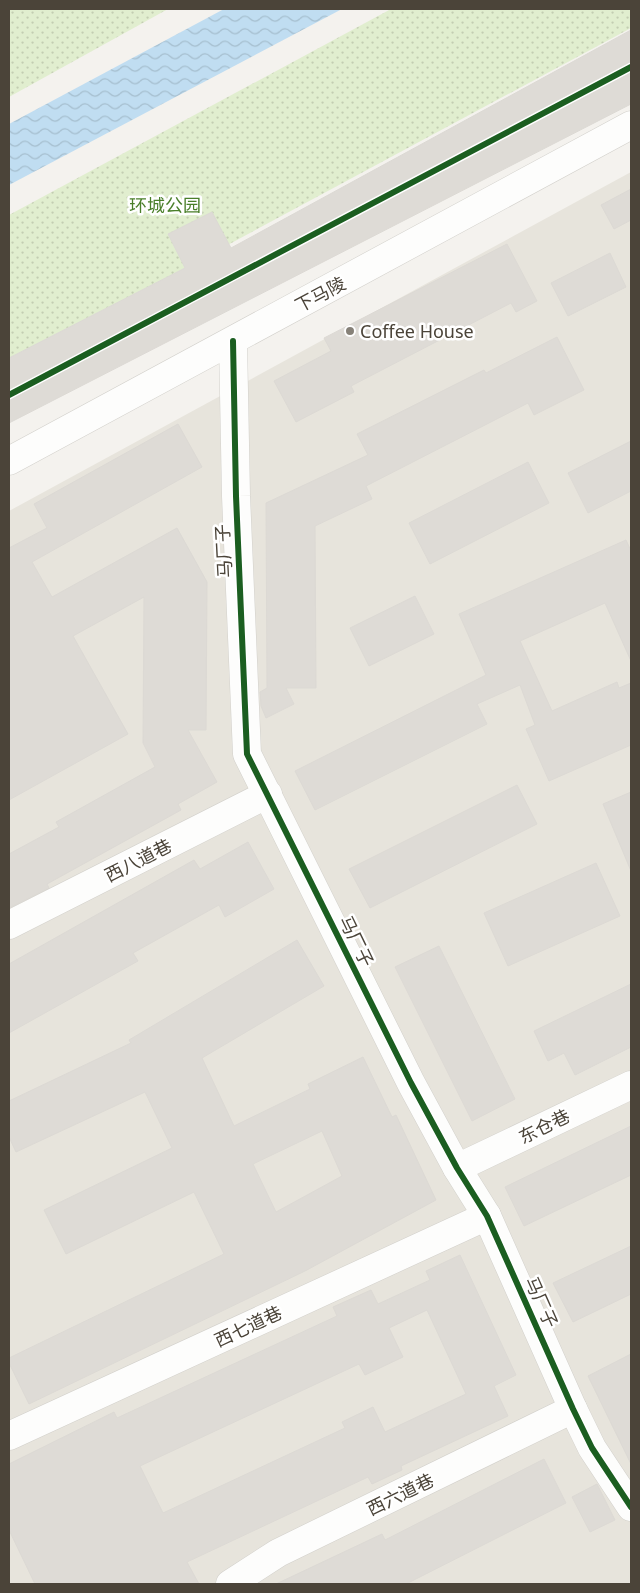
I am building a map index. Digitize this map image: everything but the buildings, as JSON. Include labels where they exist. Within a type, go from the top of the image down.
[{"type":"street","name":"下马陵","points":[[9,461],[631,125]]},
{"type":"street","name":"马厂子","points":[[233,341],[236,496],[247,754],[411,1083],[457,1168],[487,1216],[592,1448],[631,1507]]},
{"type":"street","name":"西八道巷","points":[[9,926],[268,794]]},
{"type":"street","name":"东仓巷","points":[[457,1168],[631,1085]]},
{"type":"street","name":"西七道巷","points":[[9,1436],[487,1216]]},
{"type":"street","name":"西六道巷","points":[[230,1584],[278,1554],[573,1409]]},
{"type":"shaded area","points":[[631,172],[631,1584],[9,1584],[9,511]]},
{"type":"green space","points":[[9,9],[168,9],[9,97]]},
{"type":"green space","name":"环城公园","points":[[391,9],[631,9],[631,28],[185,268],[9,358],[9,215]]},
{"type":"water","points":[[224,9],[342,9],[9,185],[9,124]]},
{"type":"cycle path","points":[[9,395],[631,67]]},
{"type":"cycle path","points":[[233,341],[236,496],[247,754],[411,1083],[457,1168],[487,1216],[592,1448],[631,1507]]},
{"type":"place","name":"Coffee House","points":[[350,331]]}]
